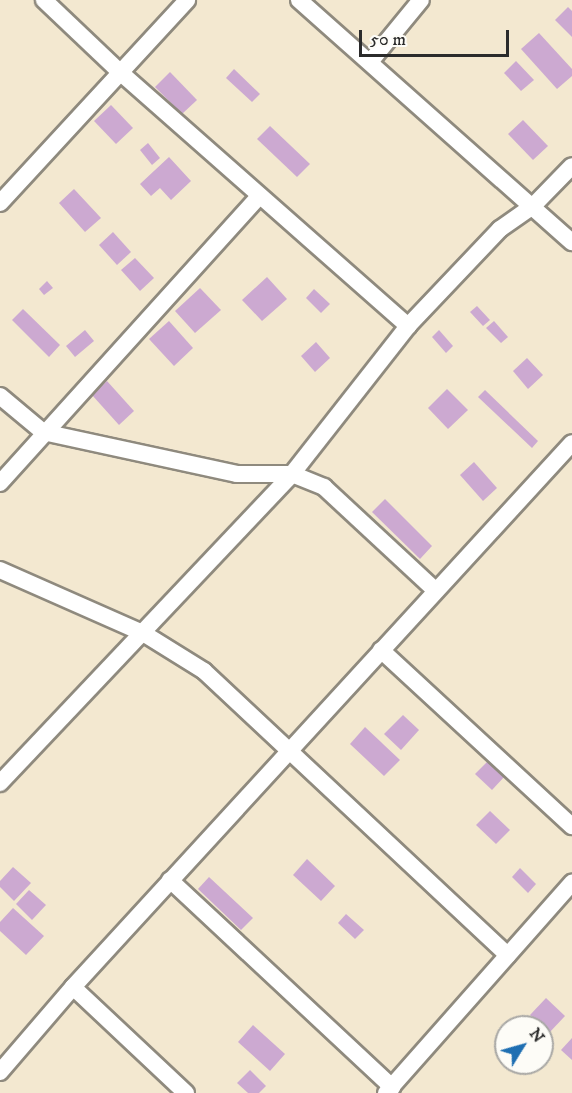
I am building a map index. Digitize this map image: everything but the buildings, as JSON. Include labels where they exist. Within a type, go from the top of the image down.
[{"type":"street","points":[[44,0],[121,73],[408,326]]},
{"type":"street","points":[[0,203],[187,0]]},
{"type":"street","points":[[299,0],[572,242]]},
{"type":"street","points":[[370,62],[421,0]]},
{"type":"street","points":[[0,783],[292,474],[408,326],[500,229],[532,207],[572,166]]},
{"type":"street","points":[[0,483],[259,196]]},
{"type":"street","points":[[0,396],[44,432],[237,474],[292,474],[324,487],[435,590]]},
{"type":"street","points":[[0,1072],[170,880],[572,443]]},
{"type":"street","points":[[0,570],[143,633],[204,670],[508,954]]},
{"type":"street","points":[[381,650],[572,826]]},
{"type":"street","points":[[170,880],[389,1090],[572,883]]},
{"type":"street","points":[[73,987],[186,1093]]}]
